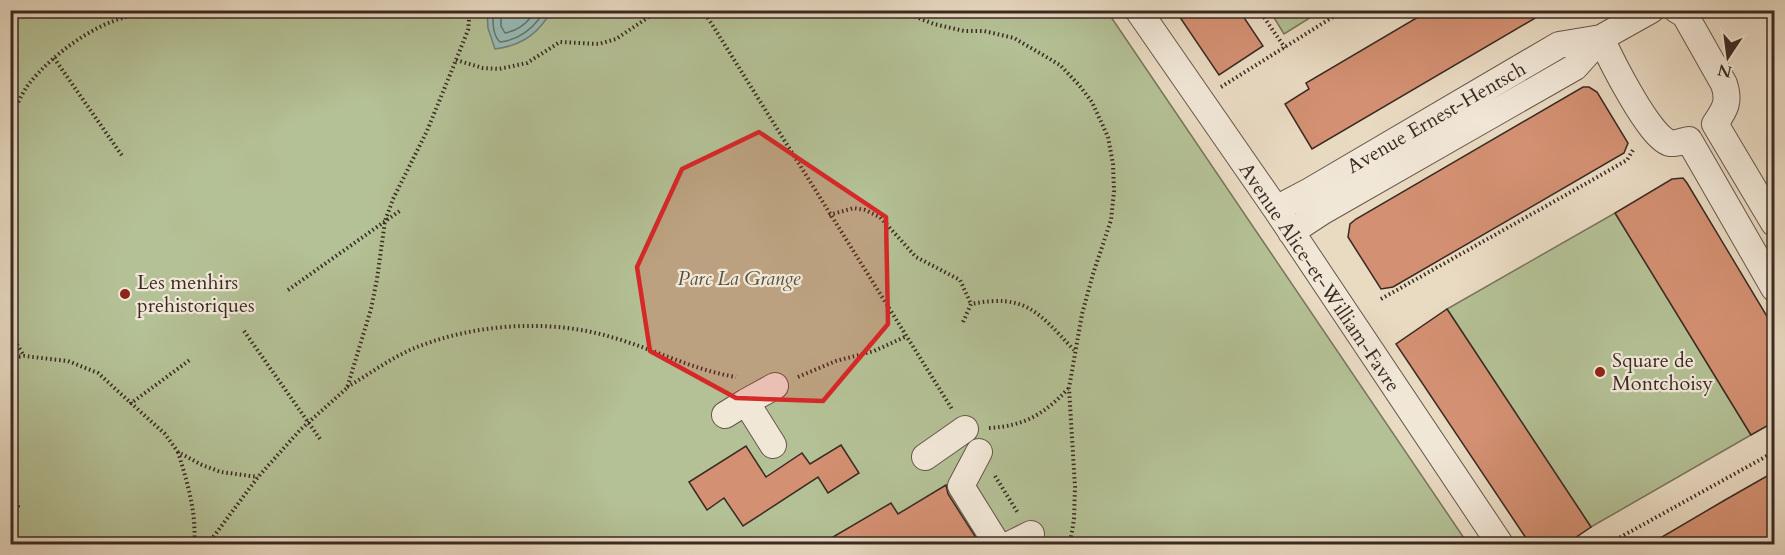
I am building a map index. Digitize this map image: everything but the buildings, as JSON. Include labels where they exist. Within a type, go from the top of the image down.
[{"type":"street","name":"Avenue Alice-et-William-Favre","points":[[1138,10],[1276,209],[1500,544]]},
{"type":"street","name":"Avenue Ernest-Hentsch","points":[[1291,232],[1575,67],[1601,38],[1651,10]]},
{"type":"street","points":[[1601,38],[1613,64],[1655,134],[1670,143],[1689,140],[1715,124],[1726,109],[1728,96],[1724,84],[1685,15],[1677,10]]},
{"type":"street","name":"Avenue Ernest-Hentsch","points":[[1276,209],[1559,45],[1601,38]]},
{"type":"street","points":[[1715,124],[1774,223]]},
{"type":"street","points":[[1689,140],[1774,288]]},
{"type":"street","points":[[773,445],[735,409],[775,386]]},
{"type":"street","points":[[926,457],[965,429]]},
{"type":"street","points":[[979,452],[961,486],[998,544]]},
{"type":"path","points":[[10,118],[28,86],[54,58],[82,36],[121,19],[144,14],[210,16],[225,10]]},
{"type":"path","points":[[347,388],[371,309],[385,221],[427,131],[456,60],[468,30],[470,10]]},
{"type":"path","points":[[456,60],[483,68],[498,69],[527,63],[560,42],[598,44],[616,39],[659,10]]},
{"type":"path","points":[[703,10],[965,429],[1012,426],[1024,422],[1040,415],[1069,388]]},
{"type":"path","points":[[898,10],[964,31],[984,31],[1014,38],[1060,65],[1079,84],[1092,102],[1108,137],[1113,164],[1114,191],[1111,220],[1093,274],[1074,351],[1069,388],[1075,487],[1074,519],[1070,544]]},
{"type":"path","points":[[1259,10],[1285,48]]},
{"type":"path","points":[[1218,89],[1344,10]]},
{"type":"path","points":[[54,58],[123,157]]},
{"type":"path","points":[[1381,299],[1627,160],[1633,150]]},
{"type":"path","points":[[829,214],[854,208],[865,210],[880,218],[916,257],[960,280],[971,304],[963,322]]},
{"type":"path","points":[[288,290],[401,210]]},
{"type":"path","points":[[971,304],[1008,300],[1026,306],[1043,317],[1074,351]]},
{"type":"path","points":[[208,544],[258,477],[309,423],[347,388],[409,351],[458,335],[533,327],[565,328],[610,336],[713,373],[775,386],[836,361],[874,351],[907,336]]},
{"type":"path","points":[[244,331],[320,439]]},
{"type":"path","points":[[10,333],[24,356]]},
{"type":"path","points":[[10,358],[24,356],[68,361],[98,374],[165,434],[178,452],[187,481],[193,514],[194,544]]},
{"type":"path","points":[[130,404],[191,359]]},
{"type":"path","points":[[178,452],[221,472],[258,477]]},
{"type":"path","points":[[979,452],[1021,539]]},
{"type":"path","points":[[1608,544],[1774,452]]},
{"type":"path","points":[[10,496],[16,500],[18,506],[10,528]]},
{"type":"highlighted area","points":[[759,132],[886,217],[888,324],[823,401],[736,398],[650,351],[637,267],[682,169]]},
{"type":"green space","name":"Parc La Grange","points":[[29,10],[1107,11],[1468,544],[11,544],[10,21]]},
{"type":"green space","points":[[1270,11],[1321,11],[1284,34]]},
{"type":"green space","name":"Square de Montchoisy","points":[[1615,213],[1751,435],[1591,527],[1447,309]]},
{"type":"water","points":[[487,11],[542,11],[547,18],[525,40],[495,49],[488,28]]},
{"type":"place","name":"Les menhirs prehistoriques","points":[[125,294]]},
{"type":"place","name":"Square de Montchoisy","points":[[1600,372]]}]
